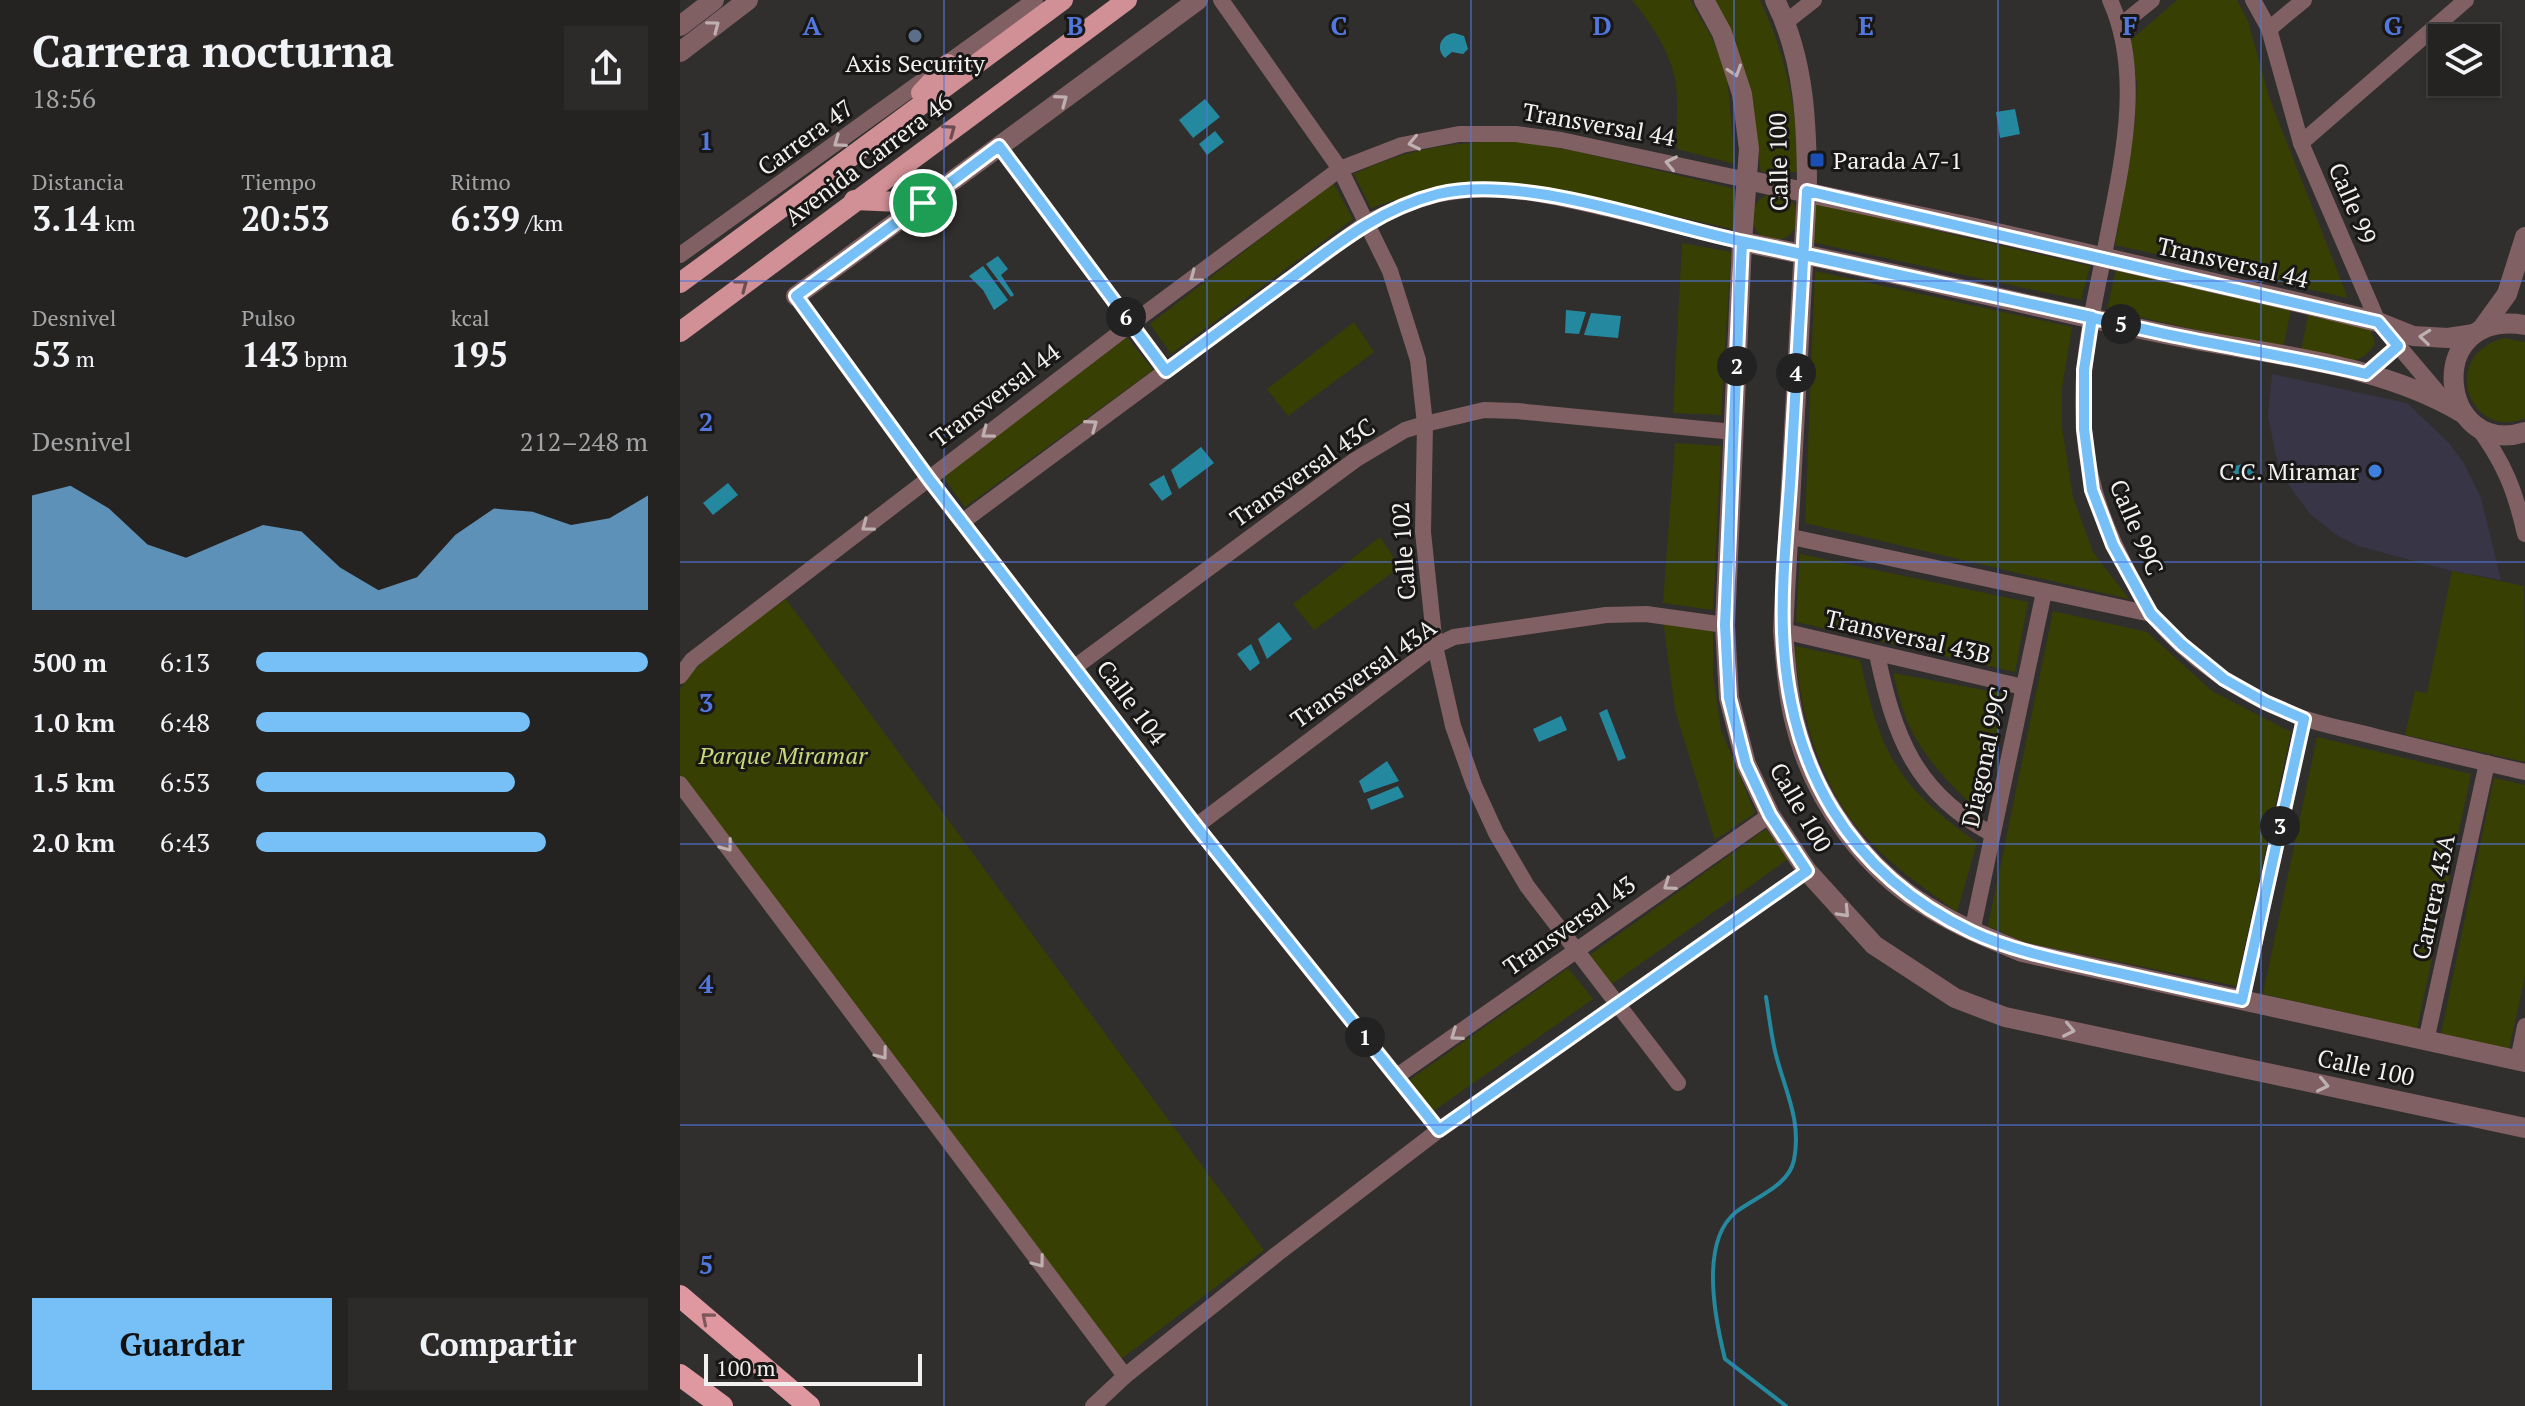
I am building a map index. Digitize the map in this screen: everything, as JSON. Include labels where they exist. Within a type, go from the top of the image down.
[{"type":"highway","points":[[680,1296],[809,1406]]},
{"type":"highway","points":[[680,1375],[722,1406]]},
{"type":"main road","name":"Avenida Carrera 46","points":[[680,283],[1063,0]]},
{"type":"main road","name":"Avenida Carrera 46","points":[[680,332],[1127,0]]},
{"type":"main road","points":[[886,131],[948,64]]},
{"type":"main road","points":[[854,200],[923,203]]},
{"type":"street","points":[[680,26],[714,0]]},
{"type":"street","points":[[680,52],[748,0]]},
{"type":"street","points":[[796,296],[1198,0]]},
{"type":"street","name":"Calle 102","points":[[1221,0],[1340,169],[1390,271],[1418,360],[1425,424],[1423,532],[1435,646],[1453,726],[1474,785],[1496,833],[1527,886],[1678,1083]]},
{"type":"street","name":"Calle 100","points":[[1704,0],[1722,33],[1742,94],[1749,149],[1725,625],[1729,698],[1746,764],[1770,815],[1807,871],[1874,945],[1955,998],[2005,1017],[2525,1128]]},
{"type":"street","name":"Calle 100","points":[[1775,0],[1786,22],[1799,69],[1807,132],[1807,191],[1783,631],[1788,688],[1798,734],[1823,796],[1849,834],[1891,879],[1925,906],[1972,932],[2022,952],[2521,1061]]},
{"type":"street","points":[[1786,22],[1814,0]]},
{"type":"street","name":"Calle 99C","points":[[2110,0],[2121,25],[2128,84],[2126,127],[2092,317],[2083,402],[2092,490],[2113,545],[2151,614],[2181,644],[2224,679],[2265,702],[2304,719],[2525,772]]},
{"type":"street","points":[[2121,25],[2152,0]]},
{"type":"street","name":"Calle 99","points":[[2253,0],[2269,29],[2301,143],[2378,322],[2494,449],[2510,480],[2525,534]]},
{"type":"street","points":[[2269,29],[2304,0]]},
{"type":"street","points":[[2301,143],[2466,0]]},
{"type":"street","name":"Carrera 47","points":[[680,255],[948,64],[1028,2]]},
{"type":"street","name":"Transversal 44","points":[[680,676],[692,660],[1131,324],[1340,169],[1402,145],[1459,134],[1516,134],[1561,140],[1807,191],[2378,322],[2421,337],[2448,338],[2508,322],[2525,325]]},
{"type":"street","points":[[999,146],[1166,371]]},
{"type":"street","points":[[962,522],[1366,223],[1439,194],[1476,189],[1515,190],[1742,242],[2366,374],[2462,414],[2502,435],[2525,432]]},
{"type":"street","points":[[2462,414],[2453,387],[2452,372],[2463,345],[2507,294],[2525,237]]},
{"type":"street","name":"Calle 104","points":[[796,296],[929,479],[1196,826],[1439,1130]]},
{"type":"street","points":[[2366,374],[2398,346]]},
{"type":"street","name":"Transversal 43C","points":[[1075,667],[1355,460],[1405,430],[1484,410],[1734,432]]},
{"type":"street","points":[[1787,536],[2151,614]]},
{"type":"street","name":"Diagonal 99C","points":[[1972,932],[2044,592]]},
{"type":"street","name":"Transversal 43A","points":[[1196,826],[1435,646],[1454,637],[1606,615],[1646,614],[1725,625]]},
{"type":"street","name":"Transversal 43B","points":[[1783,631],[2023,687]]},
{"type":"street","points":[[1877,654],[1887,704],[1914,767],[1942,801],[1992,834]]},
{"type":"street","points":[[2242,1000],[2304,719]]},
{"type":"street","name":"Carrera 43A","points":[[2426,1041],[2487,763]]},
{"type":"street","points":[[680,784],[1125,1376]]},
{"type":"street","name":"Transversal 43","points":[[1397,1076],[1770,815]]},
{"type":"street","points":[[1093,1406],[1125,1376],[1277,1254],[1439,1130],[1807,871]]},
{"type":"street","points":[[2521,1061],[2525,1026]]},
{"type":"shaded area","name":"C.C. Miramar","points":[[2272,374],[2407,403],[2449,443],[2465,465],[2481,498],[2501,580],[2452,571],[2358,546],[2335,534],[2310,514],[2283,477],[2275,452],[2268,416]]},
{"type":"green space","points":[[1632,0],[1690,0],[1711,36],[1727,76],[1735,164],[1677,149],[1677,95],[1672,68],[1658,37]]},
{"type":"green space","points":[[1714,0],[1760,0],[1777,41],[1789,84],[1796,127],[1798,172],[1761,172],[1749,92]]},
{"type":"green space","points":[[2177,0],[2237,0],[2248,21],[2269,97],[2348,298],[2115,245],[2135,123],[2137,84],[2131,40]]},
{"type":"green space","points":[[1517,141],[1575,151],[1740,190],[1737,230],[1594,198],[1476,183],[1438,186],[1371,208],[1354,174],[1414,152],[1473,143]]},
{"type":"green space","points":[[1333,183],[1353,219],[1171,354],[1150,324]]},
{"type":"green space","points":[[1775,194],[1791,201],[1798,217],[1791,233],[1775,240],[1759,233],[1752,217],[1759,201]]},
{"type":"green space","points":[[1814,203],[2090,266],[2081,300],[1811,242]]},
{"type":"green space","points":[[1682,243],[1731,252],[1721,415],[1673,413]]},
{"type":"green space","points":[[2116,269],[2291,309],[2283,349],[2107,310]]},
{"type":"green space","points":[[1815,271],[2072,327],[2062,388],[2062,427],[2073,497],[2093,552],[2129,599],[1805,523]]},
{"type":"green space","points":[[2309,310],[2371,330],[2375,344],[2359,359],[2350,361],[2332,360],[2301,351]]},
{"type":"green space","points":[[1354,322],[1374,352],[1288,416],[1267,389]]},
{"type":"green space","points":[[1127,337],[1153,370],[965,507],[943,477]]},
{"type":"green space","points":[[2504,338],[2525,342],[2525,418],[2506,422],[2490,418],[2477,408],[2469,394],[2467,378],[2471,361],[2483,348]]},
{"type":"green space","points":[[1675,443],[1721,446],[1713,610],[1663,603]]},
{"type":"green space","points":[[1380,537],[1400,567],[1314,630],[1293,604]]},
{"type":"green space","points":[[1800,554],[2028,602],[2015,672],[1796,622]]},
{"type":"green space","points":[[2452,571],[2524,586],[2525,762],[2405,735],[2415,691],[2427,693]]},
{"type":"green space","name":"Parque Miramar","points":[[786,599],[1264,1250],[1120,1360],[680,775],[680,690],[699,665]]},
{"type":"green space","points":[[2053,611],[2147,632],[2212,691],[2291,732],[2236,986],[2024,942],[1988,926]]},
{"type":"green space","points":[[1663,620],[1713,629],[1713,675],[1721,730],[1755,813],[1715,840],[1675,710]]},
{"type":"green space","points":[[1795,646],[1860,660],[1880,731],[1900,771],[1926,801],[1977,843],[1957,912],[1884,856],[1863,834],[1834,793],[1807,720]]},
{"type":"green space","points":[[1893,673],[2005,694],[1982,814],[1950,783],[1922,748],[1907,721]]},
{"type":"green space","points":[[2317,737],[2471,774],[2417,1029],[2263,994]]},
{"type":"green space","points":[[2494,778],[2525,785],[2525,976],[2509,1049],[2441,1034]]},
{"type":"green space","points":[[1766,829],[1788,859],[1612,984],[1590,955]]},
{"type":"green space","points":[[1568,968],[1593,999],[1432,1112],[1408,1081]]},
{"type":"water","points":[[1454,33],[1464,36],[1468,49],[1463,54],[1452,52],[1445,58],[1440,50],[1441,42]]},
{"type":"water","points":[[1205,99],[1220,117],[1193,138],[1179,120]]},
{"type":"water","points":[[2015,109],[2020,134],[2000,138],[1996,112]]},
{"type":"water","points":[[1215,131],[1224,142],[1207,155],[1199,144]]},
{"type":"water","points":[[998,256],[1008,269],[1001,275],[1014,295],[1011,297],[986,264]]},
{"type":"water","points":[[983,266],[1008,300],[994,310],[983,290],[969,276]]},
{"type":"water","points":[[1566,310],[1586,312],[1579,334],[1565,333]]},
{"type":"water","points":[[1591,313],[1621,316],[1618,338],[1584,335]]},
{"type":"water","points":[[1201,447],[1214,463],[1179,489],[1171,470]]},
{"type":"water","points":[[2249,462],[2254,473],[2239,479],[2234,477],[2232,467]]},
{"type":"water","points":[[1164,475],[1172,494],[1162,501],[1149,484]]},
{"type":"water","points":[[728,483],[738,495],[713,515],[703,503]]},
{"type":"water","points":[[1279,622],[1292,639],[1267,659],[1258,639]]},
{"type":"water","points":[[1251,644],[1260,663],[1250,671],[1237,654]]},
{"type":"water","points":[[1607,709],[1626,758],[1618,761],[1599,713]]},
{"type":"water","points":[[1561,716],[1567,730],[1539,742],[1533,729]]},
{"type":"water","points":[[1387,761],[1399,781],[1364,793],[1359,781]]},
{"type":"water","points":[[1398,786],[1404,797],[1371,810],[1367,799]]},
{"type":"waterway","points":[[1766,997],[1775,1051],[1794,1118],[1794,1160],[1786,1177],[1736,1212],[1724,1225],[1714,1261],[1714,1303],[1725,1359],[1786,1406]]},
{"type":"place","name":"Axis Security","points":[[915,36]]},
{"type":"place","name":"Parada A7-1","points":[[1817,160]]},
{"type":"place","name":"C.C. Miramar","points":[[2375,471]]},
{"type":"route","points":[[923,203],[796,296],[929,479],[1196,826],[1439,1130],[1807,871],[1770,815],[1746,764],[1729,698],[1725,625],[1742,242],[1803,253],[2092,317],[2084,370],[2084,429],[2092,490],[2113,545],[2151,614],[2181,644],[2243,691],[2304,719],[2242,1000],[2022,952],[1972,932],[1925,906],[1891,879],[1849,834],[1823,796],[1798,734],[1788,688],[1783,631],[1787,536],[1803,253],[1807,191],[2378,322],[2398,346],[2366,374],[2167,334],[2092,317],[1996,296],[1803,253],[1742,242],[1573,201],[1515,190],[1476,189],[1439,194],[1366,223],[1166,371],[999,146],[923,203]]}]
